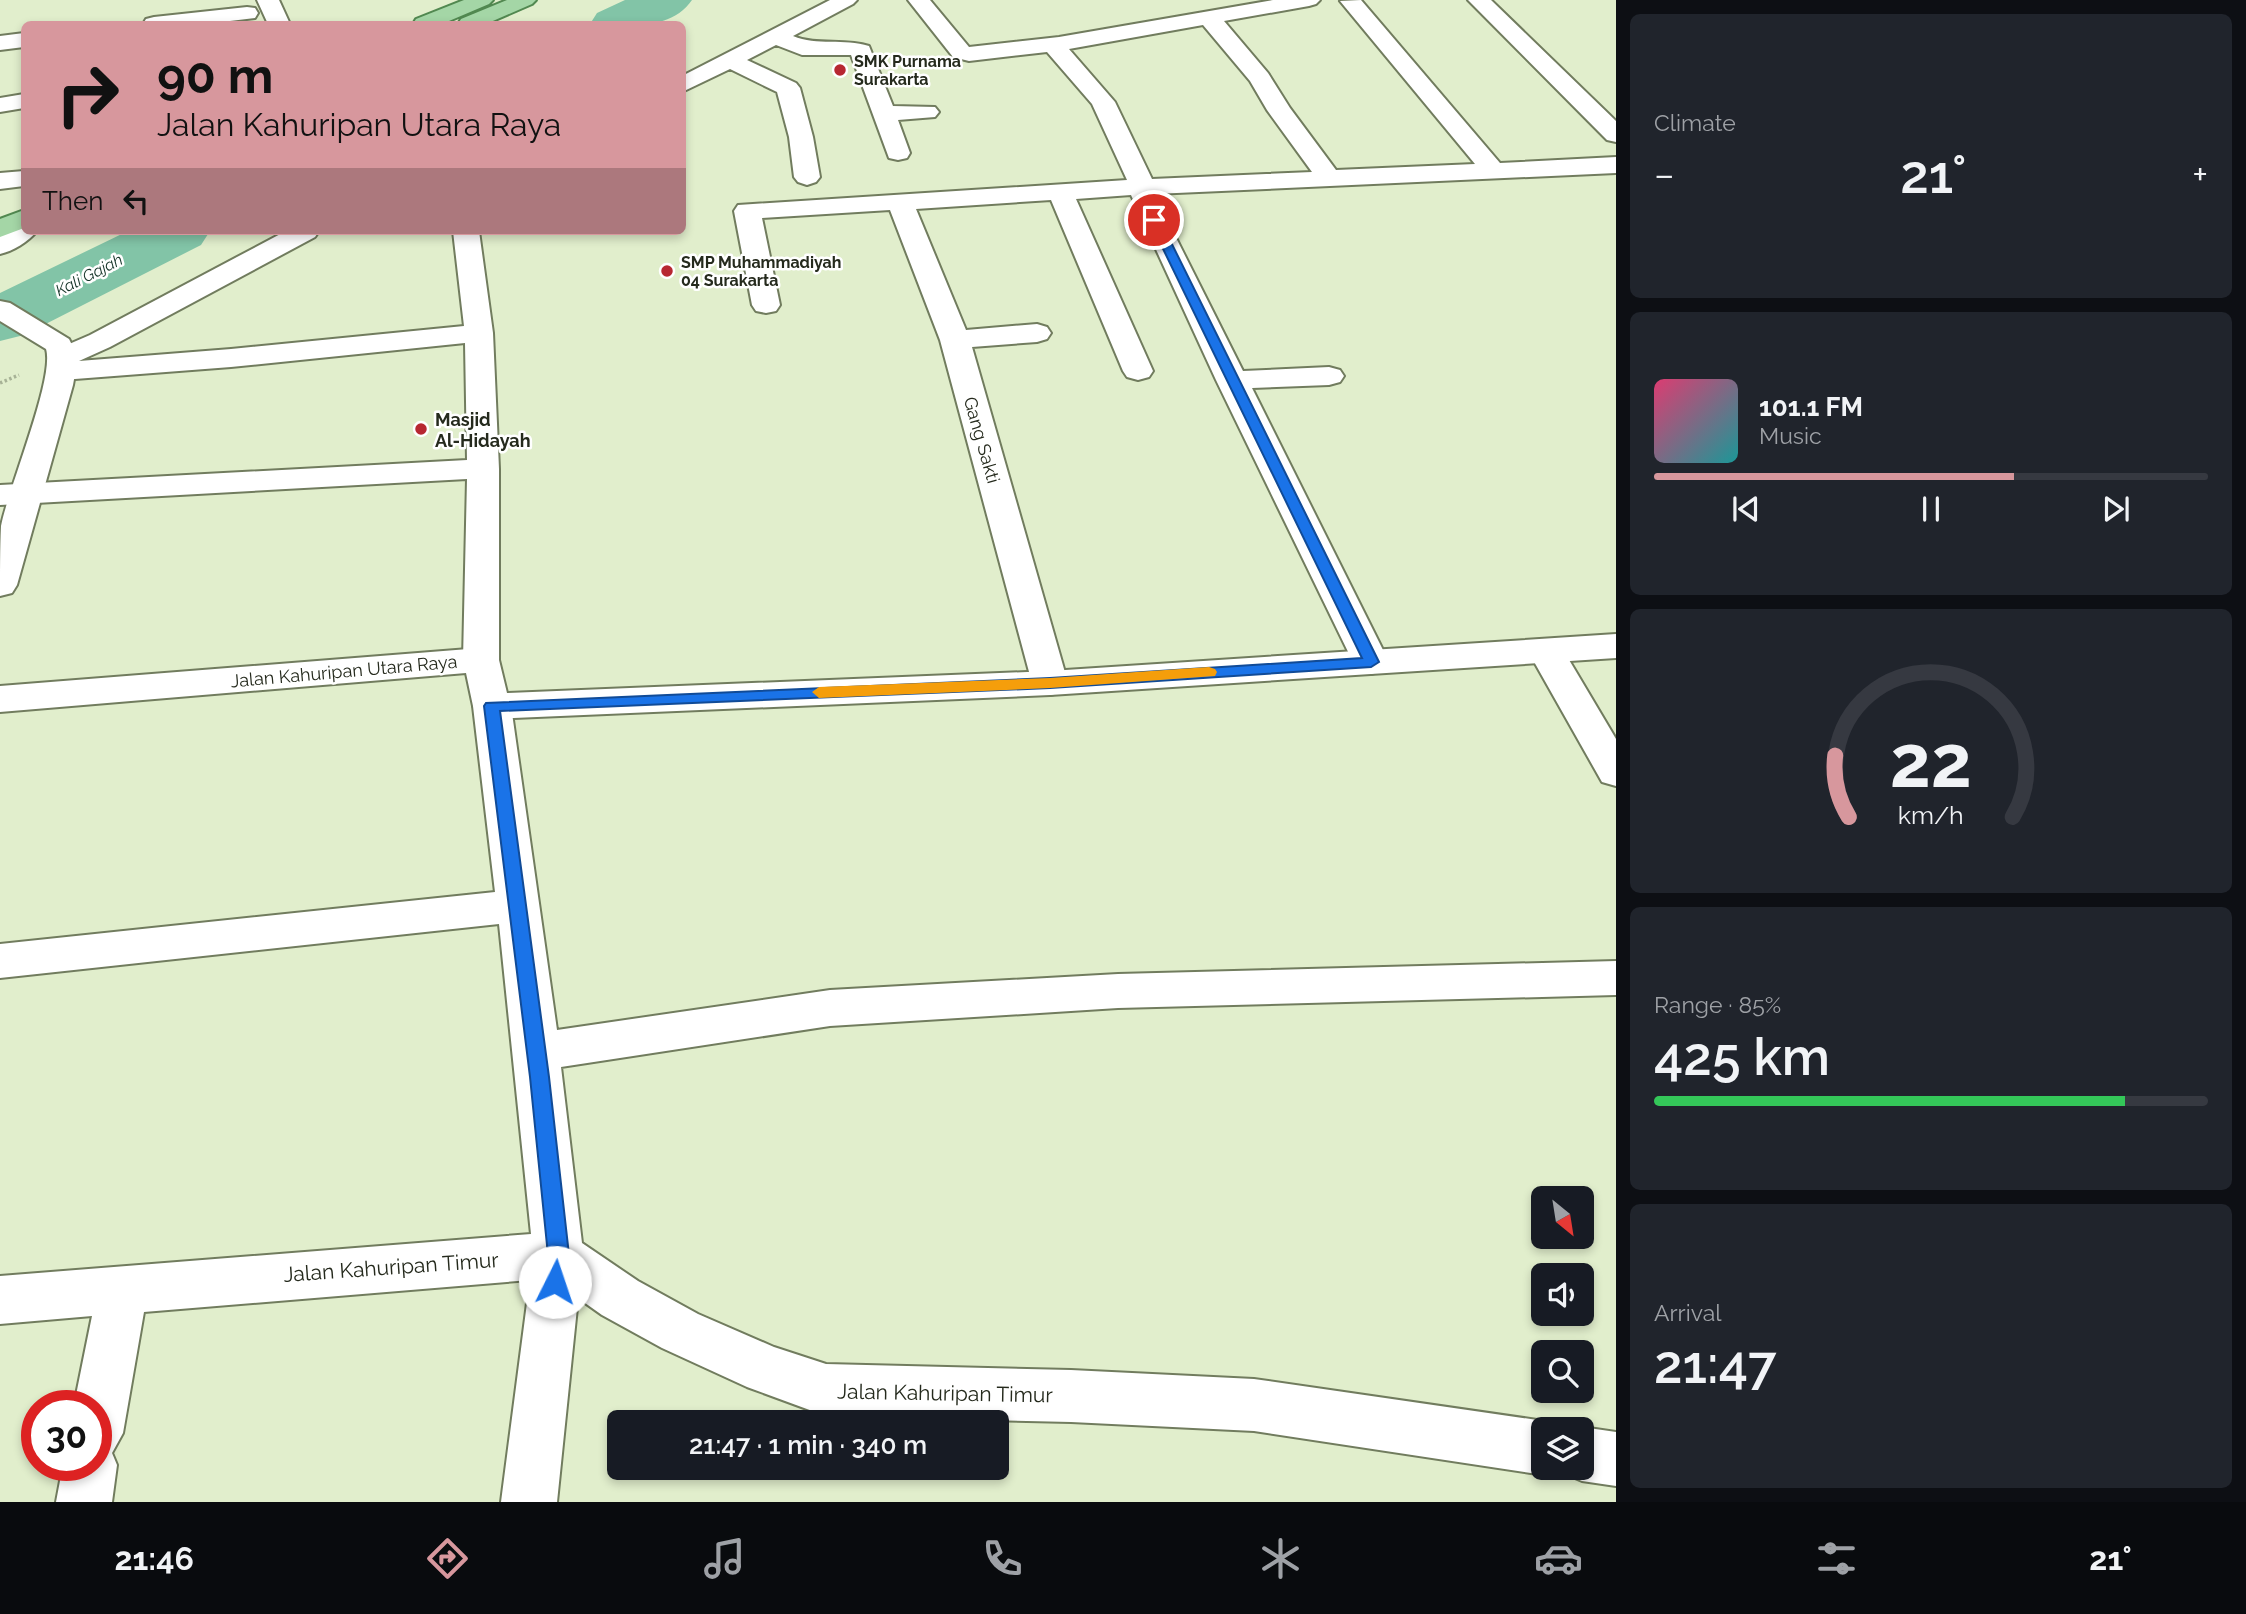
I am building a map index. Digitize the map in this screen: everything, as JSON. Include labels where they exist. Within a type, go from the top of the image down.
[{"type":"main road","points":[[431,21],[482,0]]},
{"type":"main road","points":[[476,21],[526,0]]},
{"type":"main road","points":[[0,207],[21,197]]},
{"type":"main road","points":[[0,229],[21,219]]},
{"type":"street","points":[[268,0],[278,21]]},
{"type":"street","points":[[686,83],[846,0]]},
{"type":"street","points":[[919,0],[961,52],[969,54],[1053,45],[1309,0]]},
{"type":"street","points":[[1479,0],[1616,135]]},
{"type":"street","points":[[1351,1],[1494,171]]},
{"type":"street","points":[[179,21],[247,13]]},
{"type":"street","points":[[1209,18],[1260,78],[1279,110],[1329,178]]},
{"type":"street","points":[[777,37],[802,48],[852,48],[860,51],[898,153]]},
{"type":"street","points":[[0,43],[21,40]]},
{"type":"street","points":[[1053,45],[1103,102],[1231,380],[1371,662]]},
{"type":"street","points":[[731,61],[788,88],[802,137],[807,177]]},
{"type":"street","points":[[0,105],[21,102]]},
{"type":"street","points":[[884,114],[927,113]]},
{"type":"street","points":[[766,305],[747,211],[1059,192],[1143,192],[1329,178],[1615,166]]},
{"type":"street","points":[[0,181],[21,179]]},
{"type":"street","points":[[1059,192],[1138,371]]},
{"type":"street","name":"Gang Sakti","points":[[900,202],[955,340],[1050,683]]},
{"type":"street","points":[[0,246],[21,232]]},
{"type":"street","points":[[0,586],[13,494],[61,357],[100,341],[299,235]]},
{"type":"street","points":[[467,235],[479,333],[483,469],[481,660]]},
{"type":"street","points":[[0,309],[61,357],[245,357],[479,333]]},
{"type":"street","points":[[955,340],[1037,333]]},
{"type":"street","points":[[1231,380],[1329,376]]},
{"type":"street","points":[[13,494],[483,469]]},
{"type":"street","points":[[492,706],[1050,683],[1616,646]]},
{"type":"street","points":[[1546,651],[1616,772]]},
{"type":"street","name":"Jalan Kahuripan Utara Raya","points":[[0,699],[481,660],[492,706],[519,906],[558,1255],[529,1502]]},
{"type":"street","points":[[0,961],[519,906]]},
{"type":"street","points":[[537,1052],[831,1008],[1118,991],[1616,978]]},
{"type":"street","name":"Jalan Kahuripan Timur","points":[[0,1300],[558,1255],[620,1298],[680,1331],[826,1390],[1070,1396],[1254,1405],[1531,1446]]},
{"type":"street","points":[[104,1390],[123,1288]]},
{"type":"street","points":[[1594,1456],[1616,1459]]},
{"type":"street","points":[[84,1502],[87,1481]]},
{"type":"waterway","name":"Kali Gajah","points":[[622,21],[666,0]]},
{"type":"waterway","name":"Kali Gajah","points":[[0,320],[170,235]]},
{"type":"slow traffic","points":[[819,692],[1050,683],[1209,672]]},
{"type":"place","name":"SMK Purnama Surakarta","points":[[840,70]]},
{"type":"place","name":"SMP Muhammadiyah 04 Surakarta","points":[[667,271]]},
{"type":"place","name":"Masjid Al-Hidayah","points":[[421,429]]},
{"type":"route","points":[[555,1282],[558,1255],[540,1077],[492,706],[1050,683],[1371,662],[1154,220]]}]
